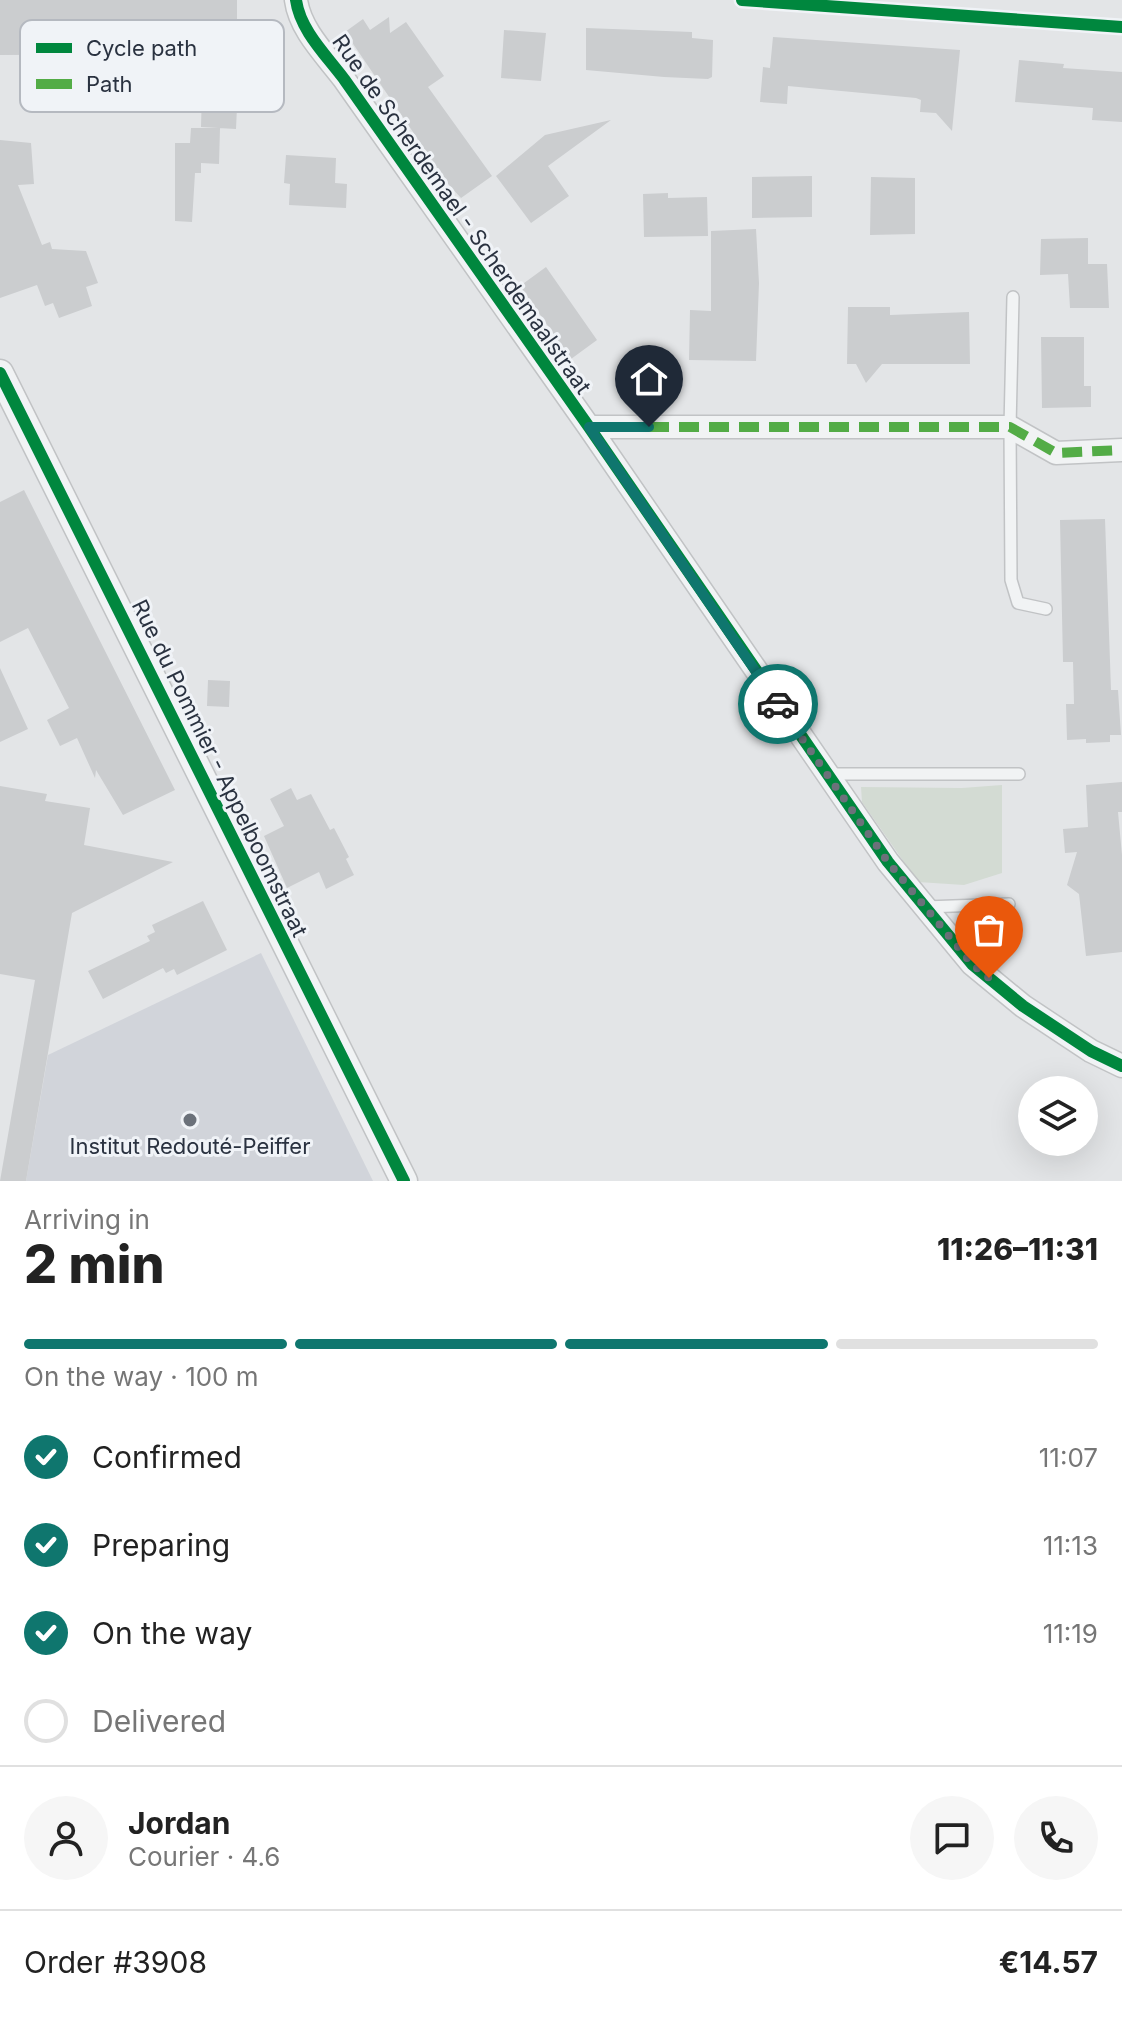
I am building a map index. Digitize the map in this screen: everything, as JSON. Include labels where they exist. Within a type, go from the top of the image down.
[{"type":"street","name":"Rue de Scherdemael - Scherdemaalstraat","points":[[296,0],[298,14],[310,34],[589,427],[888,862],[972,964],[1023,1006],[1091,1051],[1122,1066]]},
{"type":"street","name":"Rue du Pommier - Appelboomstraat","points":[[0,373],[404,1181]]},
{"type":"street","points":[[589,427],[1010,427],[1056,453],[1122,450]]},
{"type":"lane","points":[[1013,297],[1011,580],[1018,603],[1046,609]]},
{"type":"lane","points":[[826,774],[1019,774]]},
{"type":"lane","points":[[924,907],[1009,904]]},
{"type":"shaded area","points":[[1002,785],[1002,873],[964,885],[918,882],[862,802],[861,787],[962,788]]},
{"type":"shaded area","name":"Institut Redouté-Peiffer","points":[[261,953],[373,1181],[26,1181],[48,1055]]},
{"type":"building","points":[[0,0],[237,0],[237,20],[20,20],[20,55],[0,55]]},
{"type":"building","points":[[389,17],[390,33],[406,22],[444,76],[428,87],[492,176],[461,198],[345,32],[363,19],[370,30]]},
{"type":"building","points":[[586,28],[692,32],[692,38],[713,40],[712,77],[664,77],[586,70]]},
{"type":"building","points":[[504,30],[546,33],[541,81],[501,78]]},
{"type":"building","points":[[773,37],[960,50],[952,131],[936,113],[920,112],[921,100],[916,98],[788,86],[787,104],[760,102],[763,67],[770,68]]},
{"type":"building","points":[[1019,60],[1064,64],[1063,68],[1122,72],[1122,122],[1092,120],[1093,108],[1015,102]]},
{"type":"building","points":[[201,112],[237,112],[236,129],[201,127]]},
{"type":"building","points":[[611,120],[548,166],[569,196],[531,223],[496,176],[545,135]]},
{"type":"building","points":[[191,128],[220,128],[219,164],[201,163],[201,173],[195,173],[192,222],[175,221],[175,143],[190,143]]},
{"type":"building","points":[[0,140],[31,143],[34,184],[18,185],[42,245],[50,242],[52,249],[86,251],[98,283],[86,287],[92,306],[59,318],[53,303],[45,306],[37,285],[0,298]]},
{"type":"building","points":[[286,155],[336,158],[335,183],[347,184],[346,208],[289,205],[290,184],[284,183]]},
{"type":"building","points":[[812,176],[812,217],[752,218],[752,177]]},
{"type":"building","points":[[871,177],[915,178],[915,234],[870,235]]},
{"type":"building","points":[[668,193],[668,198],[707,197],[708,236],[644,237],[643,194]]},
{"type":"building","points":[[756,229],[759,283],[756,361],[689,360],[690,310],[711,311],[711,231]]},
{"type":"building","points":[[1088,238],[1088,264],[1107,264],[1109,308],[1070,308],[1068,274],[1040,275],[1041,239]]},
{"type":"building","points":[[546,267],[597,340],[571,359],[520,286]]},
{"type":"building","points":[[848,307],[890,307],[890,315],[969,312],[970,364],[882,364],[866,383],[856,364],[847,364]]},
{"type":"building","points":[[1041,337],[1084,337],[1084,386],[1091,386],[1091,407],[1042,408]]},
{"type":"building","points":[[24,490],[175,790],[123,815],[96,770],[95,778],[77,738],[60,746],[47,720],[69,708],[28,628],[0,642],[0,502]]},
{"type":"building","points":[[1105,519],[1111,690],[1118,690],[1121,735],[1110,735],[1110,742],[1086,743],[1086,739],[1067,740],[1066,704],[1074,704],[1073,662],[1063,662],[1060,520]]},
{"type":"building","points":[[0,668],[28,729],[0,742]]},
{"type":"building","points":[[208,680],[230,681],[229,707],[207,706]]},
{"type":"building","points":[[1122,782],[1122,812],[1118,812],[1122,855],[1122,952],[1086,956],[1079,894],[1067,885],[1077,852],[1065,853],[1063,829],[1088,827],[1086,785]]},
{"type":"building","points":[[0,786],[47,794],[45,801],[90,808],[84,845],[173,862],[72,913],[26,1181],[0,1181],[35,980],[0,974]]},
{"type":"building","points":[[291,788],[297,800],[311,794],[330,830],[334,828],[349,857],[346,859],[354,875],[326,889],[319,872],[287,888],[264,836],[284,826],[270,799]]},
{"type":"building","points":[[203,901],[227,950],[177,975],[174,969],[166,973],[163,968],[103,999],[88,971],[150,941],[147,936],[155,932],[152,925]]},
{"type":"marked path","points":[[589,427],[1010,427],[1056,453],[1122,450]]},
{"type":"cycle path","points":[[296,0],[298,11],[315,42],[589,427],[888,862],[972,964],[1023,1006],[1091,1051],[1122,1066]]},
{"type":"cycle path","points":[[742,0],[1122,27]]},
{"type":"cycle path","points":[[0,373],[404,1181]]},
{"type":"way so far","points":[[778,704],[888,862],[972,964],[989,978]]},
{"type":"place","name":"Institut Redouté-Peiffer","points":[[190,1120]]},
{"type":"route","points":[[649,427],[589,427],[778,704]]}]
